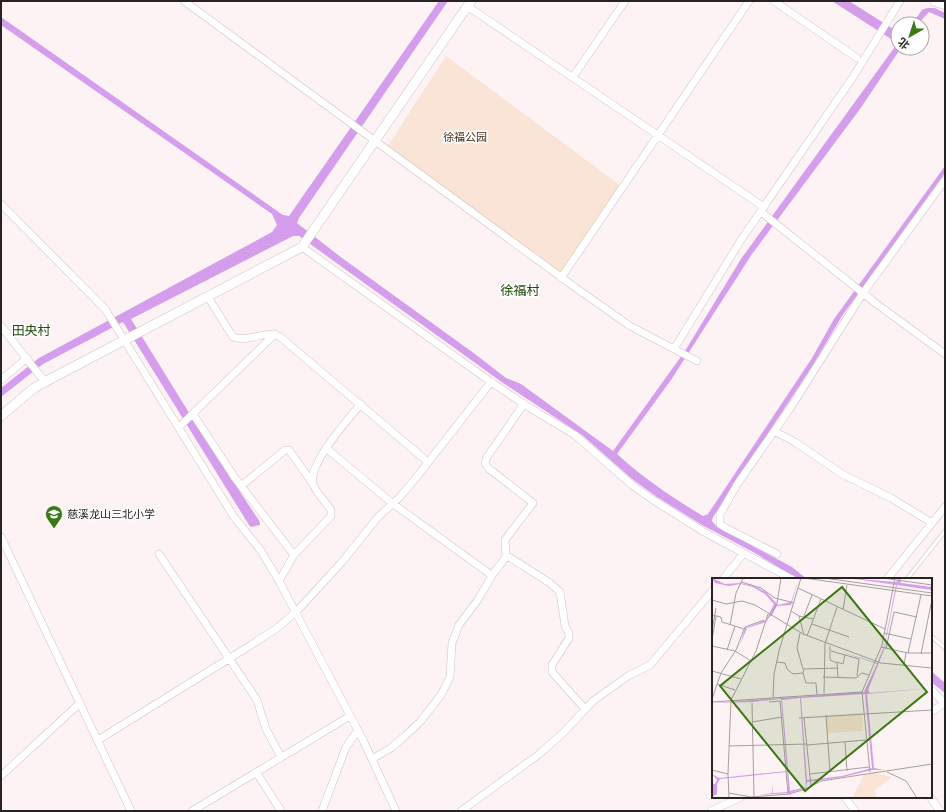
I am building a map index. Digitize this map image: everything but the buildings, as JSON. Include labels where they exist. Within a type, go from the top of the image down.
[{"type":"main road","points":[[935,1],[945,4]]},
{"type":"street","points":[[184,1],[561,278],[630,326],[697,361]]},
{"type":"street","points":[[573,77],[625,1]]},
{"type":"street","points":[[561,278],[750,1]]},
{"type":"street","points":[[774,1],[857,58]]},
{"type":"street","points":[[674,349],[763,209],[855,74],[900,1]]},
{"type":"street","points":[[1,416],[34,388],[302,247],[469,4],[573,77],[658,134],[763,209],[863,293],[945,354]]},
{"type":"street","points":[[777,554],[720,524],[720,514],[738,483],[774,431],[863,293],[945,180]]},
{"type":"street","points":[[1,204],[4,212],[105,309],[234,517],[262,551],[358,730],[396,811]]},
{"type":"street","points":[[302,247],[491,382],[575,435],[632,485],[650,498],[699,529],[790,578]]},
{"type":"street","points":[[208,297],[233,337],[239,339],[271,333],[275,334],[304,356],[428,462]]},
{"type":"street","points":[[1,326],[45,382]]},
{"type":"street","points":[[179,427],[275,334]]},
{"type":"street","points":[[1,380],[27,358]]},
{"type":"street","points":[[98,740],[277,628],[296,612],[342,562],[378,517],[400,497],[491,382]]},
{"type":"street","points":[[313,485],[313,478],[326,448],[361,404]]},
{"type":"street","points":[[372,758],[391,748],[406,736],[420,722],[441,695],[450,677],[452,643],[459,625],[506,557],[505,540],[533,503],[488,468],[485,463],[487,457],[524,404]]},
{"type":"street","points":[[193,414],[241,486],[294,555]]},
{"type":"street","points":[[774,431],[806,449],[842,474],[891,498],[932,523]]},
{"type":"street","points":[[326,448],[392,503],[477,565],[490,574],[493,574]]},
{"type":"street","points":[[241,486],[285,450],[288,450],[331,510],[331,516],[294,555],[279,581]]},
{"type":"street","points":[[888,578],[945,507]]},
{"type":"street","points":[[1,537],[131,811]]},
{"type":"street","points":[[158,554],[257,700],[266,729],[281,757]]},
{"type":"street","points":[[724,578],[744,554]]},
{"type":"street","points":[[506,557],[550,583],[560,592],[565,626],[569,633],[569,638],[552,665],[552,672],[585,709]]},
{"type":"street","points":[[461,811],[538,755],[563,734],[585,709],[611,688],[650,665],[712,591]]},
{"type":"street","points":[[932,690],[945,704],[932,711]]},
{"type":"street","points":[[1,776],[80,703]]},
{"type":"street","points":[[192,811],[350,716]]},
{"type":"street","points":[[322,811],[346,747],[358,730]]},
{"type":"street","points":[[256,772],[282,811]]},
{"type":"street","points":[[711,811],[740,798]]},
{"type":"street","points":[[846,798],[855,811]]},
{"type":"street","points":[[931,798],[940,811]]},
{"type":"lane","points":[[907,578],[945,530]]},
{"type":"lane","points":[[932,637],[945,648]]},
{"type":"green space","name":"徐福公园","points":[[446,56],[621,186],[561,274],[387,147]]},
{"type":"shaded area","points":[[439,1],[448,1],[297,223],[342,258],[506,378],[521,384],[613,451],[685,351],[741,259],[890,54],[890,56],[896,56],[860,109],[752,254],[671,380],[617,454],[669,495],[703,516],[708,514],[812,358],[834,319],[945,166],[945,173],[842,316],[813,365],[713,517],[712,521],[717,527],[792,567],[806,578],[796,578],[753,552],[702,525],[657,497],[632,479],[582,435],[503,383],[299,236],[293,236],[131,319],[209,445],[260,522],[260,525],[251,527],[249,525],[123,322],[43,364],[1,397],[1,388],[39,358],[272,232],[277,225],[272,214],[1,25],[1,17],[283,215],[289,216]]},
{"type":"shaded area","points":[[832,1],[849,1],[890,27],[890,38]]},
{"type":"shaded area","points":[[927,8],[935,8],[945,13],[945,19],[929,12],[925,16],[918,16],[922,10]]},
{"type":"shaded area","points":[[932,672],[945,683],[945,693],[932,683]]},
{"type":"place","name":"慈溪龙山三北小学","points":[[54,529]]},
{"type":"district","name":"徐福村","points":[[520,290]]},
{"type":"district","name":"田央村","points":[[31,330]]}]
